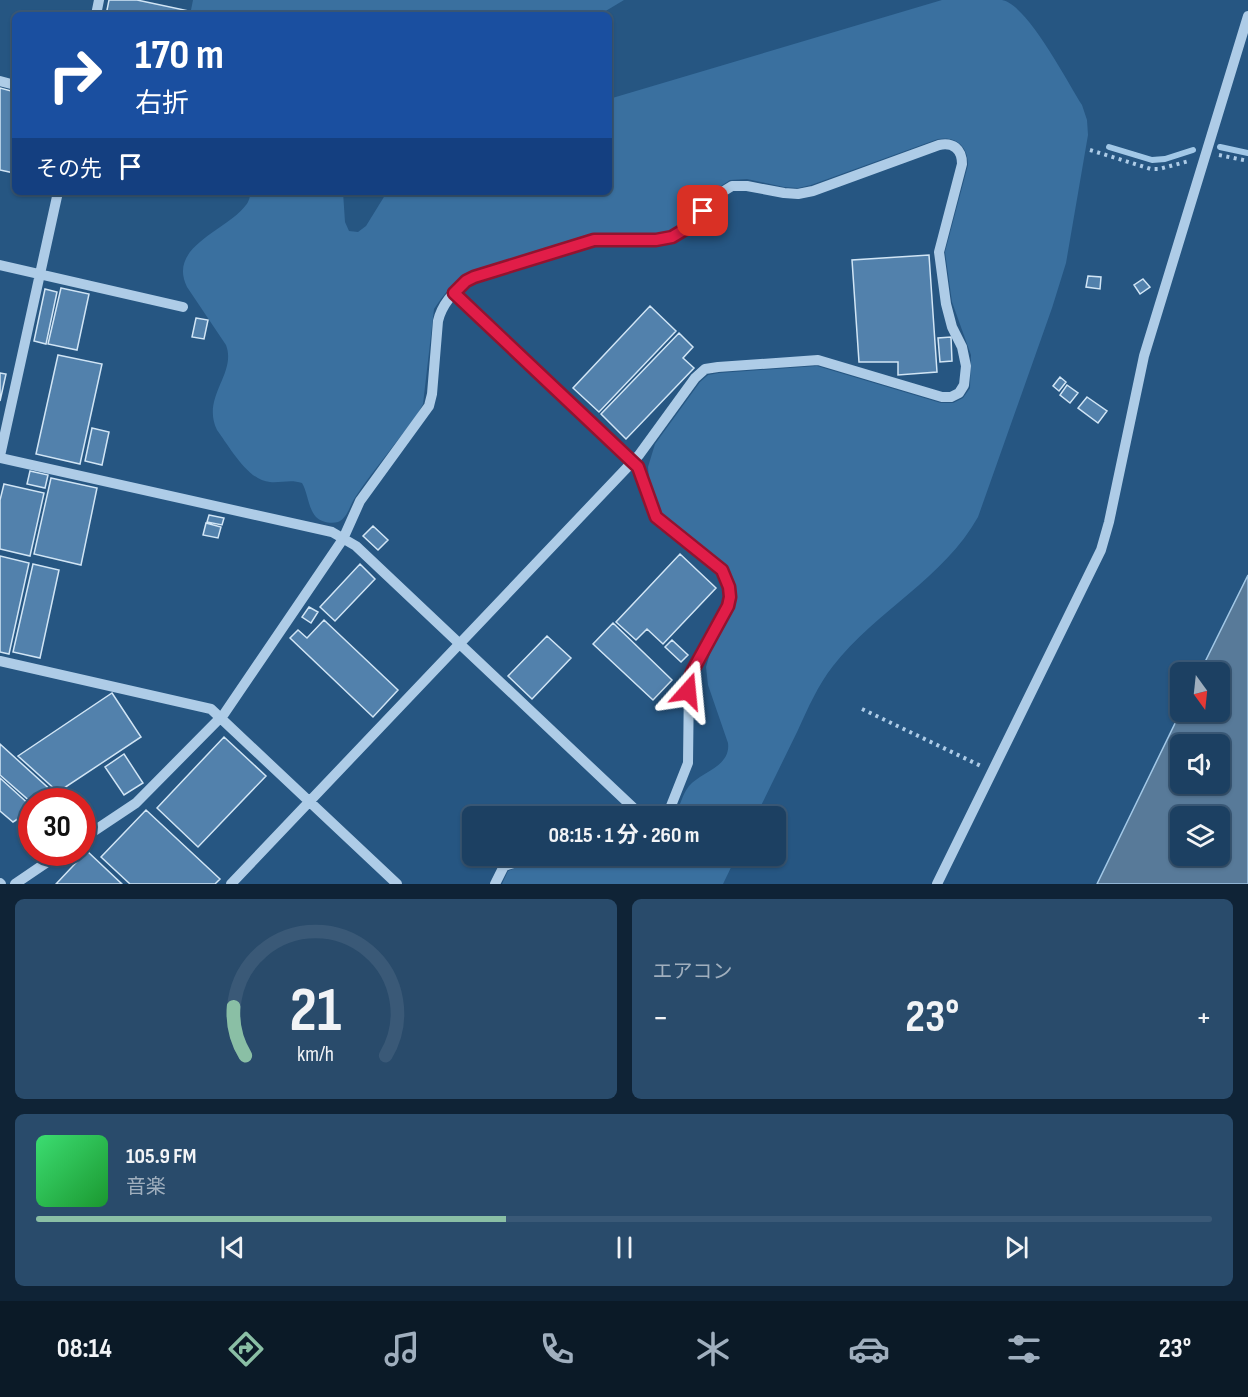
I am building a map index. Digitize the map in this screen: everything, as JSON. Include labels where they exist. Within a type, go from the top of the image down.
[{"type":"street","points":[[937,884],[1101,550],[1144,356],[1248,16]]},
{"type":"street","points":[[96,830],[136,803],[221,718],[343,539],[360,501],[429,406],[438,321],[445,303],[466,281],[580,243],[601,239],[656,240],[672,237],[687,228],[719,194],[732,186],[747,186],[798,194],[813,191],[939,145],[953,145],[959,150],[962,164],[939,252],[948,315],[965,356],[964,385],[959,393],[951,397],[942,397],[818,360],[718,366],[705,369],[695,378],[632,462],[231,884]]},
{"type":"street","points":[[57,195],[0,457],[332,532],[356,546],[631,806]]},
{"type":"street","points":[[0,265],[183,307]]},
{"type":"street","points":[[454,293],[638,467],[656,517],[722,570],[729,587],[730,597],[728,606],[689,680],[688,763],[671,806]]},
{"type":"street","points":[[0,662],[211,709],[397,884]]},
{"type":"street","points":[[15,884],[41,866]]},
{"type":"street","points":[[495,884],[504,867],[507,866]]},
{"type":"path","points":[[1090,150],[1151,169],[1159,169],[1205,156],[1248,161]]},
{"type":"path","points":[[862,709],[991,771]]},
{"type":"shaded area","points":[[193,0],[624,0],[604,12],[191,12]]},
{"type":"shaded area","points":[[942,0],[1002,0],[1012,5],[1035,29],[1082,105],[1087,120],[1088,135],[1066,263],[978,517],[964,539],[947,558],[850,646],[833,666],[814,697],[761,806],[679,806],[689,786],[720,763],[728,751],[728,743],[708,685],[706,667],[711,650],[733,608],[736,597],[735,586],[727,566],[661,514],[649,479],[648,467],[655,444],[700,382],[708,375],[817,366],[941,403],[953,403],[963,398],[970,388],[971,355],[952,302],[945,252],[968,165],[966,152],[960,144],[950,139],[938,139],[798,188],[747,179],[730,180],[715,190],[683,223],[670,231],[655,234],[593,233],[472,271],[450,288],[434,309],[423,404],[356,496],[347,514],[338,522],[329,523],[316,517],[302,483],[270,482],[254,476],[240,462],[217,430],[213,418],[213,407],[227,366],[226,345],[187,287],[183,273],[185,261],[192,250],[237,214],[247,204],[250,195],[343,195],[345,222],[349,231],[358,232],[366,226],[385,195],[612,195],[612,98]]},
{"type":"shaded area","points":[[1248,575],[1248,884],[1097,884],[1176,722],[1230,722],[1230,662],[1205,662]]},
{"type":"shaded area","points":[[523,866],[732,866],[723,884],[502,884],[508,871]]},
{"type":"building","points":[[109,0],[137,0],[189,11],[189,12],[107,12]]},
{"type":"building","points":[[0,88],[12,91],[12,173],[0,170]]},
{"type":"building","points":[[929,255],[937,372],[898,375],[898,362],[859,362],[852,260]]},
{"type":"building","points":[[1088,276],[1101,277],[1100,289],[1086,287]]},
{"type":"building","points":[[1143,279],[1150,287],[1140,294],[1134,285]]},
{"type":"building","points":[[61,288],[89,294],[77,350],[48,344]]},
{"type":"building","points":[[45,289],[57,292],[46,344],[34,341]]},
{"type":"building","points":[[650,306],[676,331],[599,412],[573,388]]},
{"type":"building","points":[[196,318],[208,320],[204,339],[192,337]]},
{"type":"building","points":[[679,333],[693,347],[683,358],[694,368],[626,439],[601,414]]},
{"type":"building","points":[[951,337],[952,361],[940,362],[938,338]]},
{"type":"building","points":[[58,355],[102,364],[80,464],[36,454]]},
{"type":"building","points":[[0,373],[6,374],[0,401]]},
{"type":"building","points":[[1060,377],[1066,382],[1059,391],[1053,386]]},
{"type":"building","points":[[1067,385],[1078,393],[1070,403],[1060,395]]},
{"type":"building","points":[[1087,397],[1107,411],[1098,423],[1078,408]]},
{"type":"building","points":[[92,428],[109,432],[102,465],[85,461]]},
{"type":"building","points":[[30,471],[48,475],[45,488],[27,484]]},
{"type":"building","points":[[51,478],[97,488],[81,565],[34,554]]},
{"type":"building","points":[[4,484],[44,493],[30,556],[0,549],[0,500]]},
{"type":"building","points":[[209,515],[224,518],[222,525],[207,522]]},
{"type":"building","points":[[206,523],[221,527],[218,538],[203,535]]},
{"type":"building","points":[[373,526],[388,540],[378,550],[363,536]]},
{"type":"building","points":[[680,554],[716,588],[663,644],[647,629],[636,640],[616,622]]},
{"type":"building","points":[[0,556],[29,563],[9,654],[0,652]]},
{"type":"building","points":[[33,564],[59,570],[40,658],[13,652]]},
{"type":"building","points":[[360,564],[375,579],[335,621],[320,607]]},
{"type":"building","points":[[309,607],[318,612],[311,623],[302,617]]},
{"type":"building","points":[[324,620],[398,690],[373,717],[290,638],[298,630],[307,638]]},
{"type":"building","points":[[613,623],[672,680],[653,700],[593,644]]},
{"type":"building","points":[[547,636],[571,658],[532,699],[508,676]]},
{"type":"building","points":[[672,640],[688,655],[681,662],[665,647]]},
{"type":"building","points":[[112,693],[141,737],[64,788],[54,788],[18,756]]},
{"type":"building","points":[[224,737],[266,776],[198,847],[157,808]]},
{"type":"building","points":[[0,744],[48,788],[18,788],[18,791],[0,775]]},
{"type":"building","points":[[124,754],[143,783],[124,795],[105,767]]},
{"type":"building","points":[[0,778],[18,794],[18,819],[13,822],[0,811]]},
{"type":"building","points":[[146,810],[220,879],[215,884],[130,884],[101,857]]},
{"type":"building","points":[[96,859],[122,884],[56,884],[73,866],[96,866]]},
{"type":"waterway","points":[[1109,147],[1152,160],[1165,159],[1193,150]]},
{"type":"waterway","points":[[1220,147],[1248,153]]},
{"type":"route","points":[[688,691],[693,670],[728,606],[729,587],[722,570],[656,517],[638,467],[454,293],[466,281],[474,277],[580,243],[608,238],[656,240],[672,237],[687,228],[703,211]]}]
